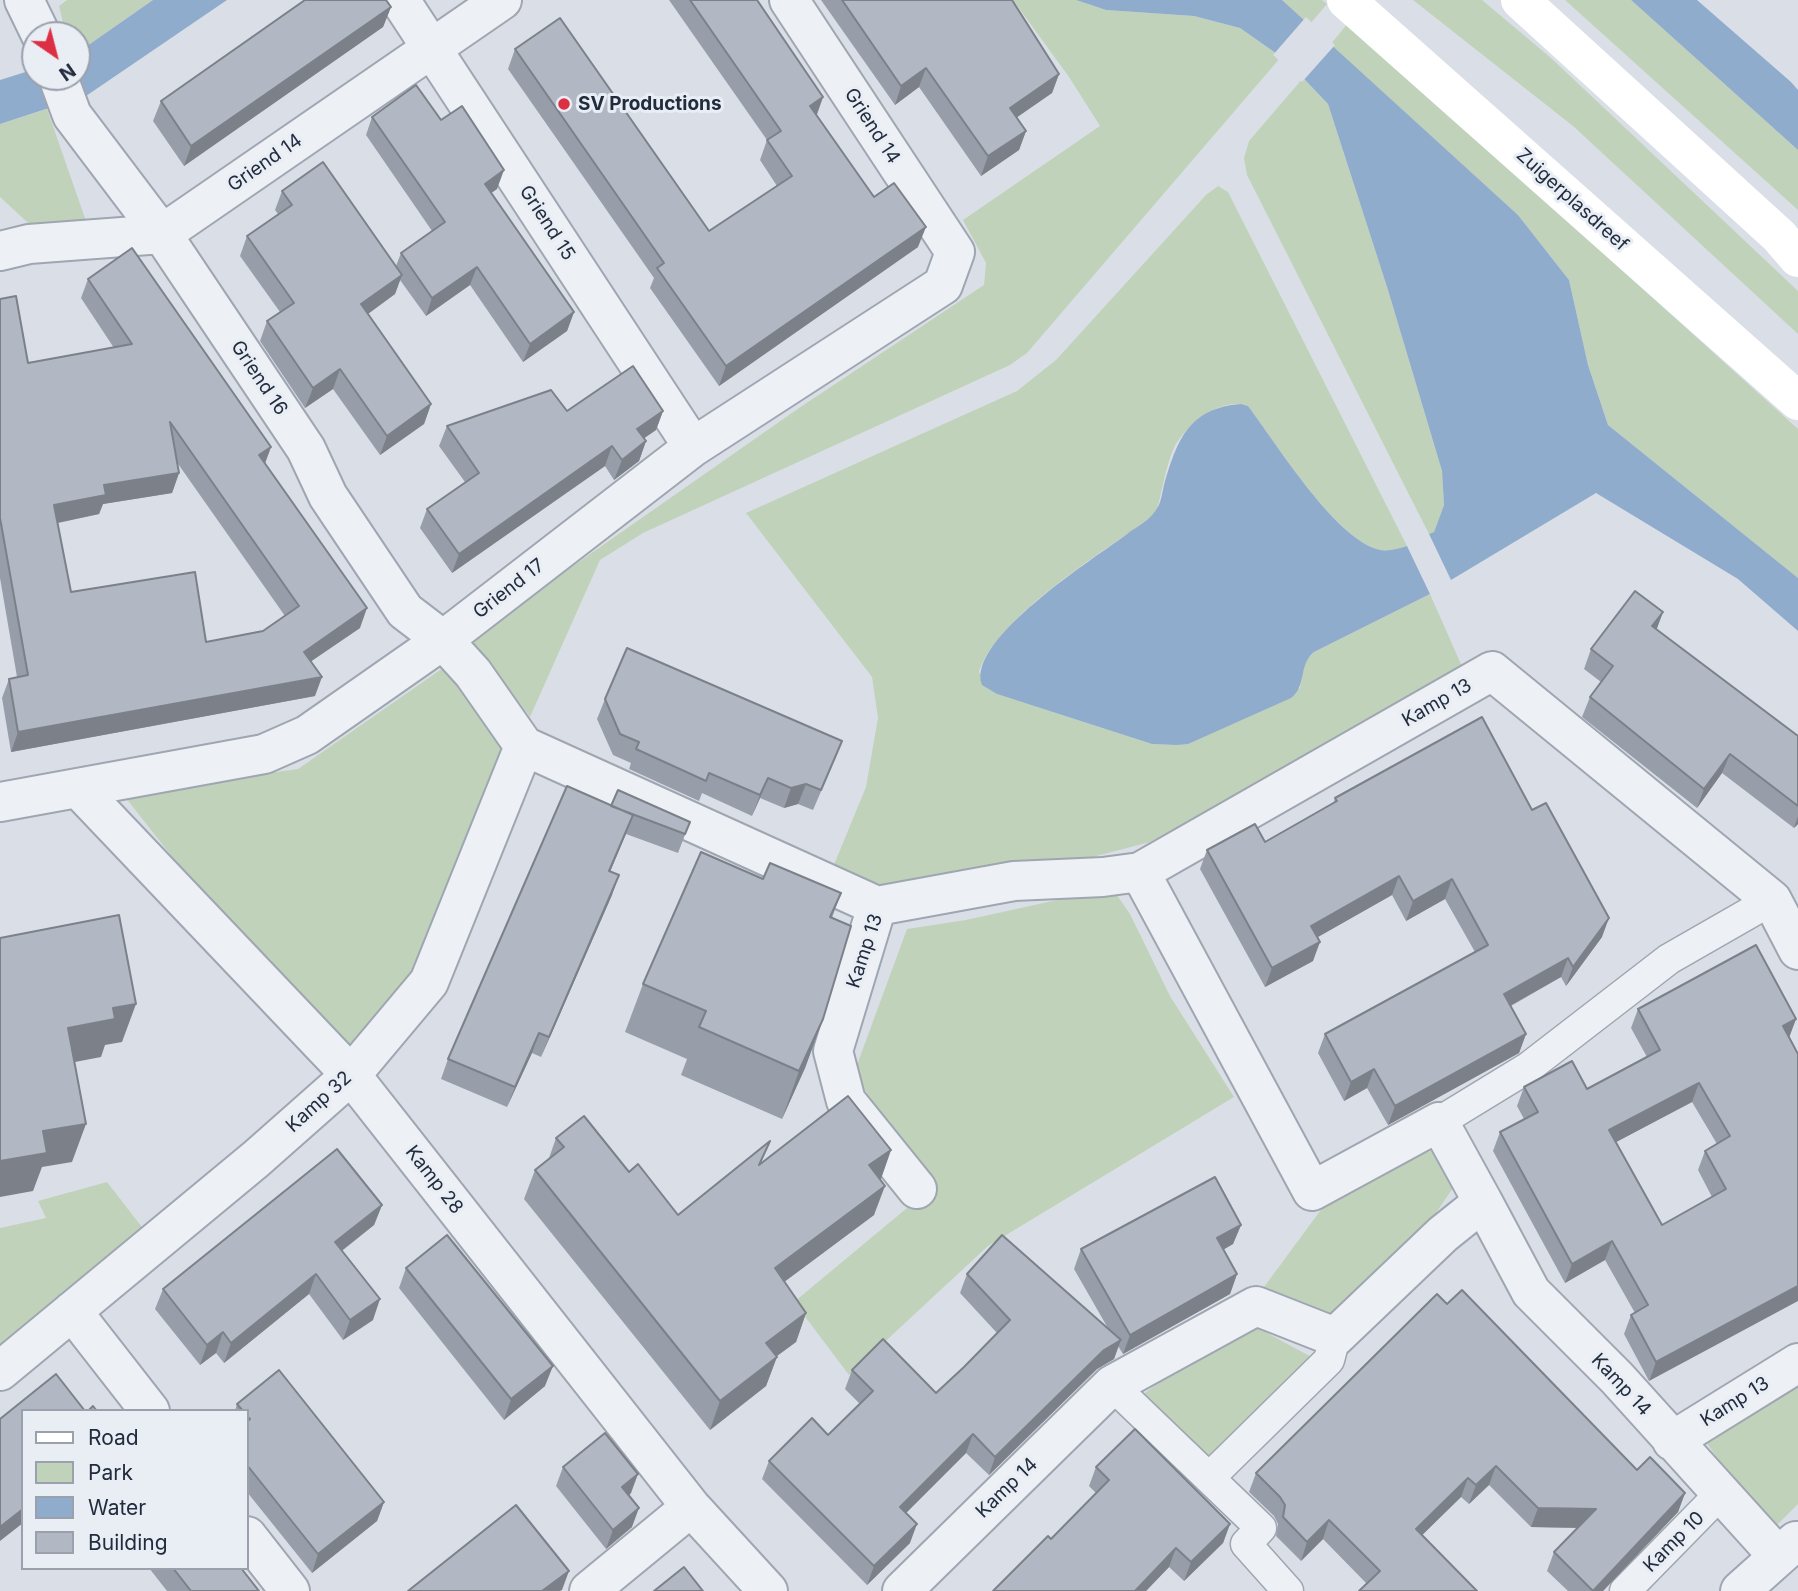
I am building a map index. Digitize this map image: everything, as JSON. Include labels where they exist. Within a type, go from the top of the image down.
[{"type":"main road","name":"Zuigerplasdreef","points":[[1346,0],[1798,401]]},
{"type":"main road","points":[[1520,0],[1792,245]]},
{"type":"street","name":"Griend 15","points":[[400,0],[433,46],[693,447]]},
{"type":"street","name":"Griend 14","points":[[162,234],[502,0]]},
{"type":"street","name":"Griend 14","points":[[789,0],[955,252]]},
{"type":"street","name":"Griend 16","points":[[63,91],[72,115],[162,234],[306,449],[328,496],[405,611],[443,640]]},
{"type":"street","points":[[0,250],[29,244],[162,234]]},
{"type":"street","name":"Griend 17","points":[[0,802],[264,754],[307,735],[443,640],[693,447],[943,285],[955,252]]},
{"type":"street","points":[[443,640],[473,673],[524,746],[877,906]]},
{"type":"street","name":"Kamp 13","points":[[917,1189],[846,1101],[833,1051],[877,906],[1014,881],[1103,877],[1140,872],[1492,671],[1772,900],[1798,950]]},
{"type":"street","name":"Kamp 32","points":[[0,1371],[256,1159],[351,1075],[429,982],[524,746]]},
{"type":"street","name":"Kamp 28","points":[[78,788],[351,1075],[691,1507],[768,1591]]},
{"type":"street","points":[[1140,872],[1312,1191],[1439,1122],[1529,1067],[1669,959],[1772,900]]},
{"type":"street","name":"Kamp 14","points":[[1439,1122],[1531,1292],[1617,1378],[1672,1441],[1722,1492],[1787,1547]]},
{"type":"street","points":[[1210,1477],[1329,1360],[1335,1337],[1443,1234],[1483,1202]]},
{"type":"street","name":"Kamp 14","points":[[902,1591],[1112,1385],[1231,1317],[1256,1307],[1335,1337]]},
{"type":"street","points":[[72,1311],[148,1409]]},
{"type":"street","name":"Kamp 13","points":[[1672,1441],[1798,1363]]},
{"type":"street","points":[[1112,1385],[1261,1528],[1246,1544],[1288,1591]]},
{"type":"street","name":"Kamp 10","points":[[1625,1591],[1722,1492]]},
{"type":"street","points":[[589,1591],[691,1507]]},
{"type":"street","points":[[248,1536],[290,1591]]},
{"type":"street","points":[[1740,1591],[1787,1547]]},
{"type":"green space","points":[[67,0],[153,0],[91,43],[91,21],[63,21],[59,6]]},
{"type":"green space","points":[[1013,0],[1076,0],[1106,10],[1194,16],[1240,28],[1281,57],[1027,353],[1010,365],[643,533],[600,560],[530,717],[470,638],[799,408],[984,285],[986,263],[963,220],[1100,126],[1069,77]]},
{"type":"green space","points":[[1282,0],[1322,0],[1327,4],[1309,25]]},
{"type":"green space","points":[[1413,0],[1482,0],[1551,58],[1798,291],[1798,334],[1573,126]]},
{"type":"green space","points":[[1565,0],[1631,0],[1798,150],[1798,210]]},
{"type":"green space","points":[[1348,23],[1798,429],[1798,578],[1608,425],[1588,365],[1569,280],[1518,215],[1330,45]]},
{"type":"green space","points":[[1303,78],[1328,104],[1388,290],[1442,471],[1444,505],[1434,532],[1429,534],[1247,175],[1244,158],[1249,141]]},
{"type":"green space","points":[[47,109],[87,224],[39,233],[0,197],[0,124]]},
{"type":"green space","points":[[1218,186],[1228,192],[1407,546],[1380,550],[1355,537],[1321,504],[1248,406],[1228,405],[1199,419],[1178,441],[1168,464],[1157,510],[1151,517],[1080,567],[1029,608],[1007,629],[990,651],[979,672],[997,694],[1152,744],[1176,745],[1300,688],[1304,662],[1314,652],[1430,594],[1464,671],[1150,842],[1058,866],[894,889],[833,867],[866,787],[878,718],[872,677],[746,513],[1017,391],[1056,360],[1206,195]]},
{"type":"green space","points":[[453,661],[510,742],[399,1012],[354,1061],[173,858],[122,793],[298,769]]},
{"type":"green space","points":[[1112,888],[1130,914],[1170,996],[1234,1097],[988,1246],[849,1375],[794,1302],[907,1208],[933,1196],[854,1073],[907,929],[966,920]]},
{"type":"green space","points":[[1433,1150],[1445,1159],[1457,1182],[1434,1216],[1336,1315],[1264,1287],[1337,1188]]},
{"type":"green space","points":[[107,1182],[145,1231],[0,1345],[0,1228],[46,1218],[38,1201]]},
{"type":"green space","points":[[1245,1321],[1315,1359],[1210,1471],[1139,1397]]},
{"type":"green space","points":[[1798,1385],[1798,1504],[1769,1533],[1704,1439]]},
{"type":"water","points":[[153,0],[227,0],[86,96],[0,124],[0,80],[21,73],[21,91],[91,91],[91,43]]},
{"type":"water","points":[[1076,0],[1282,0],[1518,215],[1569,280],[1588,365],[1608,425],[1798,578],[1798,631],[1738,579],[1596,493],[1451,580],[1429,534],[1434,532],[1444,505],[1442,471],[1388,290],[1328,104],[1287,61],[1240,28],[1194,16],[1106,10]]},
{"type":"water","points":[[1631,0],[1697,0],[1791,82],[1798,90],[1798,150]]},
{"type":"water","points":[[1241,404],[1248,406],[1321,504],[1355,537],[1380,550],[1407,546],[1430,594],[1314,652],[1306,663],[1299,688],[1291,698],[1188,744],[1152,744],[997,694],[982,685],[982,667],[993,646],[1012,624],[1063,580],[1143,523],[1158,508],[1174,454],[1180,441],[1197,420],[1208,412]]},
{"type":"pier","points":[[1306,17],[1335,45],[1302,82],[1273,55]]},
{"type":"building","points":[[305,0],[386,0],[391,7],[191,146],[161,101]]},
{"type":"building","points":[[690,0],[757,0],[823,97],[810,106],[874,197],[894,183],[926,227],[726,366],[657,268],[664,263],[515,49],[560,18],[709,231],[792,176],[767,140],[781,131]]},
{"type":"building","points":[[842,0],[1012,0],[1059,74],[1010,108],[1026,131],[988,156],[926,68],[901,86]]},
{"type":"building","points":[[416,85],[441,120],[462,106],[504,170],[485,184],[574,312],[530,344],[477,267],[432,298],[401,253],[445,222],[372,117]]},
{"type":"building","points":[[323,162],[402,275],[361,304],[431,404],[387,436],[340,369],[313,388],[267,321],[294,303],[247,236],[292,205],[282,191]]},
{"type":"building","points":[[132,248],[271,447],[259,455],[367,608],[304,652],[322,677],[18,732],[9,679],[28,675],[0,518],[0,299],[16,296],[28,363],[132,344],[88,279]],"holes":[[[170,422],[299,606],[263,631],[206,642],[195,572],[71,592],[54,505],[106,495],[104,485],[179,473]]]},
{"type":"building","points":[[633,366],[663,411],[637,429],[646,441],[622,460],[612,446],[459,554],[427,509],[479,473],[447,426],[551,390],[567,411]]},
{"type":"building","points":[[1635,591],[1663,612],[1652,626],[1798,736],[1798,806],[1730,754],[1704,789],[1590,697],[1613,666],[1591,649]]},
{"type":"building","points":[[627,648],[842,741],[821,790],[806,784],[791,788],[768,778],[760,795],[709,773],[706,781],[636,749],[639,742],[620,734],[605,699]]},
{"type":"building","points":[[1482,717],[1532,810],[1546,803],[1609,918],[1573,967],[1568,958],[1504,994],[1526,1034],[1395,1106],[1374,1069],[1351,1082],[1325,1034],[1488,945],[1452,879],[1413,901],[1399,876],[1311,926],[1320,942],[1272,968],[1207,850],[1255,824],[1265,842],[1337,801],[1335,798]]},
{"type":"building","points":[[567,786],[633,815],[609,871],[619,875],[549,1037],[539,1033],[515,1087],[448,1059]]},
{"type":"building","points":[[618,790],[690,822],[685,834],[611,806]]},
{"type":"building","points":[[701,852],[763,879],[770,863],[841,893],[830,917],[851,926],[823,1019],[799,1071],[699,1027],[706,1011],[643,984]]},
{"type":"building","points":[[119,915],[136,1004],[113,1008],[115,1019],[68,1028],[86,1124],[43,1131],[47,1153],[0,1161],[0,938]]},
{"type":"building","points":[[1756,945],[1796,1019],[1783,1026],[1798,1054],[1798,1286],[1656,1362],[1631,1315],[1648,1305],[1612,1241],[1572,1264],[1500,1132],[1538,1112],[1524,1087],[1572,1061],[1587,1089],[1660,1050],[1638,1009]],"holes":[[[1699,1083],[1730,1136],[1705,1151],[1726,1189],[1662,1225],[1609,1130]]]},
{"type":"building","points":[[848,1096],[891,1150],[869,1165],[885,1186],[775,1268],[806,1313],[766,1343],[777,1357],[720,1401],[535,1170],[564,1147],[556,1138],[584,1116],[629,1172],[638,1164],[678,1215],[770,1141],[759,1165]]},
{"type":"building","points":[[337,1149],[382,1205],[335,1242],[380,1299],[350,1320],[316,1274],[231,1343],[223,1332],[207,1345],[163,1289]]},
{"type":"building","points":[[1215,1177],[1241,1225],[1217,1238],[1237,1274],[1130,1335],[1081,1249]]},
{"type":"building","points":[[447,1235],[553,1366],[511,1399],[406,1268]]},
{"type":"building","points":[[1002,1235],[1121,1340],[1104,1350],[995,1457],[973,1434],[900,1507],[917,1524],[874,1566],[769,1461],[812,1418],[828,1435],[873,1391],[852,1370],[883,1339],[936,1393],[964,1367],[1010,1320],[967,1274]]},
{"type":"building","points":[[1462,1290],[1637,1470],[1650,1457],[1685,1493],[1593,1591],[1554,1552],[1596,1509],[1538,1508],[1496,1466],[1476,1485],[1468,1478],[1416,1529],[1477,1591],[1359,1591],[1380,1571],[1329,1520],[1307,1542],[1283,1517],[1285,1505],[1280,1497],[1256,1473],[1437,1294],[1447,1304]]},
{"type":"building","points":[[279,1370],[384,1502],[318,1554],[248,1466],[250,1419],[248,1409],[241,1409],[237,1404]]},
{"type":"building","points":[[56,1374],[83,1409],[21,1409],[21,1511],[0,1527],[0,1419]]},
{"type":"building","points":[[1135,1429],[1230,1524],[1191,1562],[1176,1548],[1135,1591],[993,1591],[1048,1536],[1051,1539],[1109,1480],[1096,1467]]},
{"type":"building","points":[[605,1433],[638,1474],[622,1487],[639,1508],[613,1530],[563,1467]]},
{"type":"building","points":[[516,1505],[569,1571],[542,1591],[408,1591]]},
{"type":"building","points":[[684,1567],[703,1591],[654,1591]]},
{"type":"building","points":[[175,1570],[243,1570],[259,1591],[191,1591]]},
{"type":"place","name":"SV Productions","points":[[564,104]]}]
